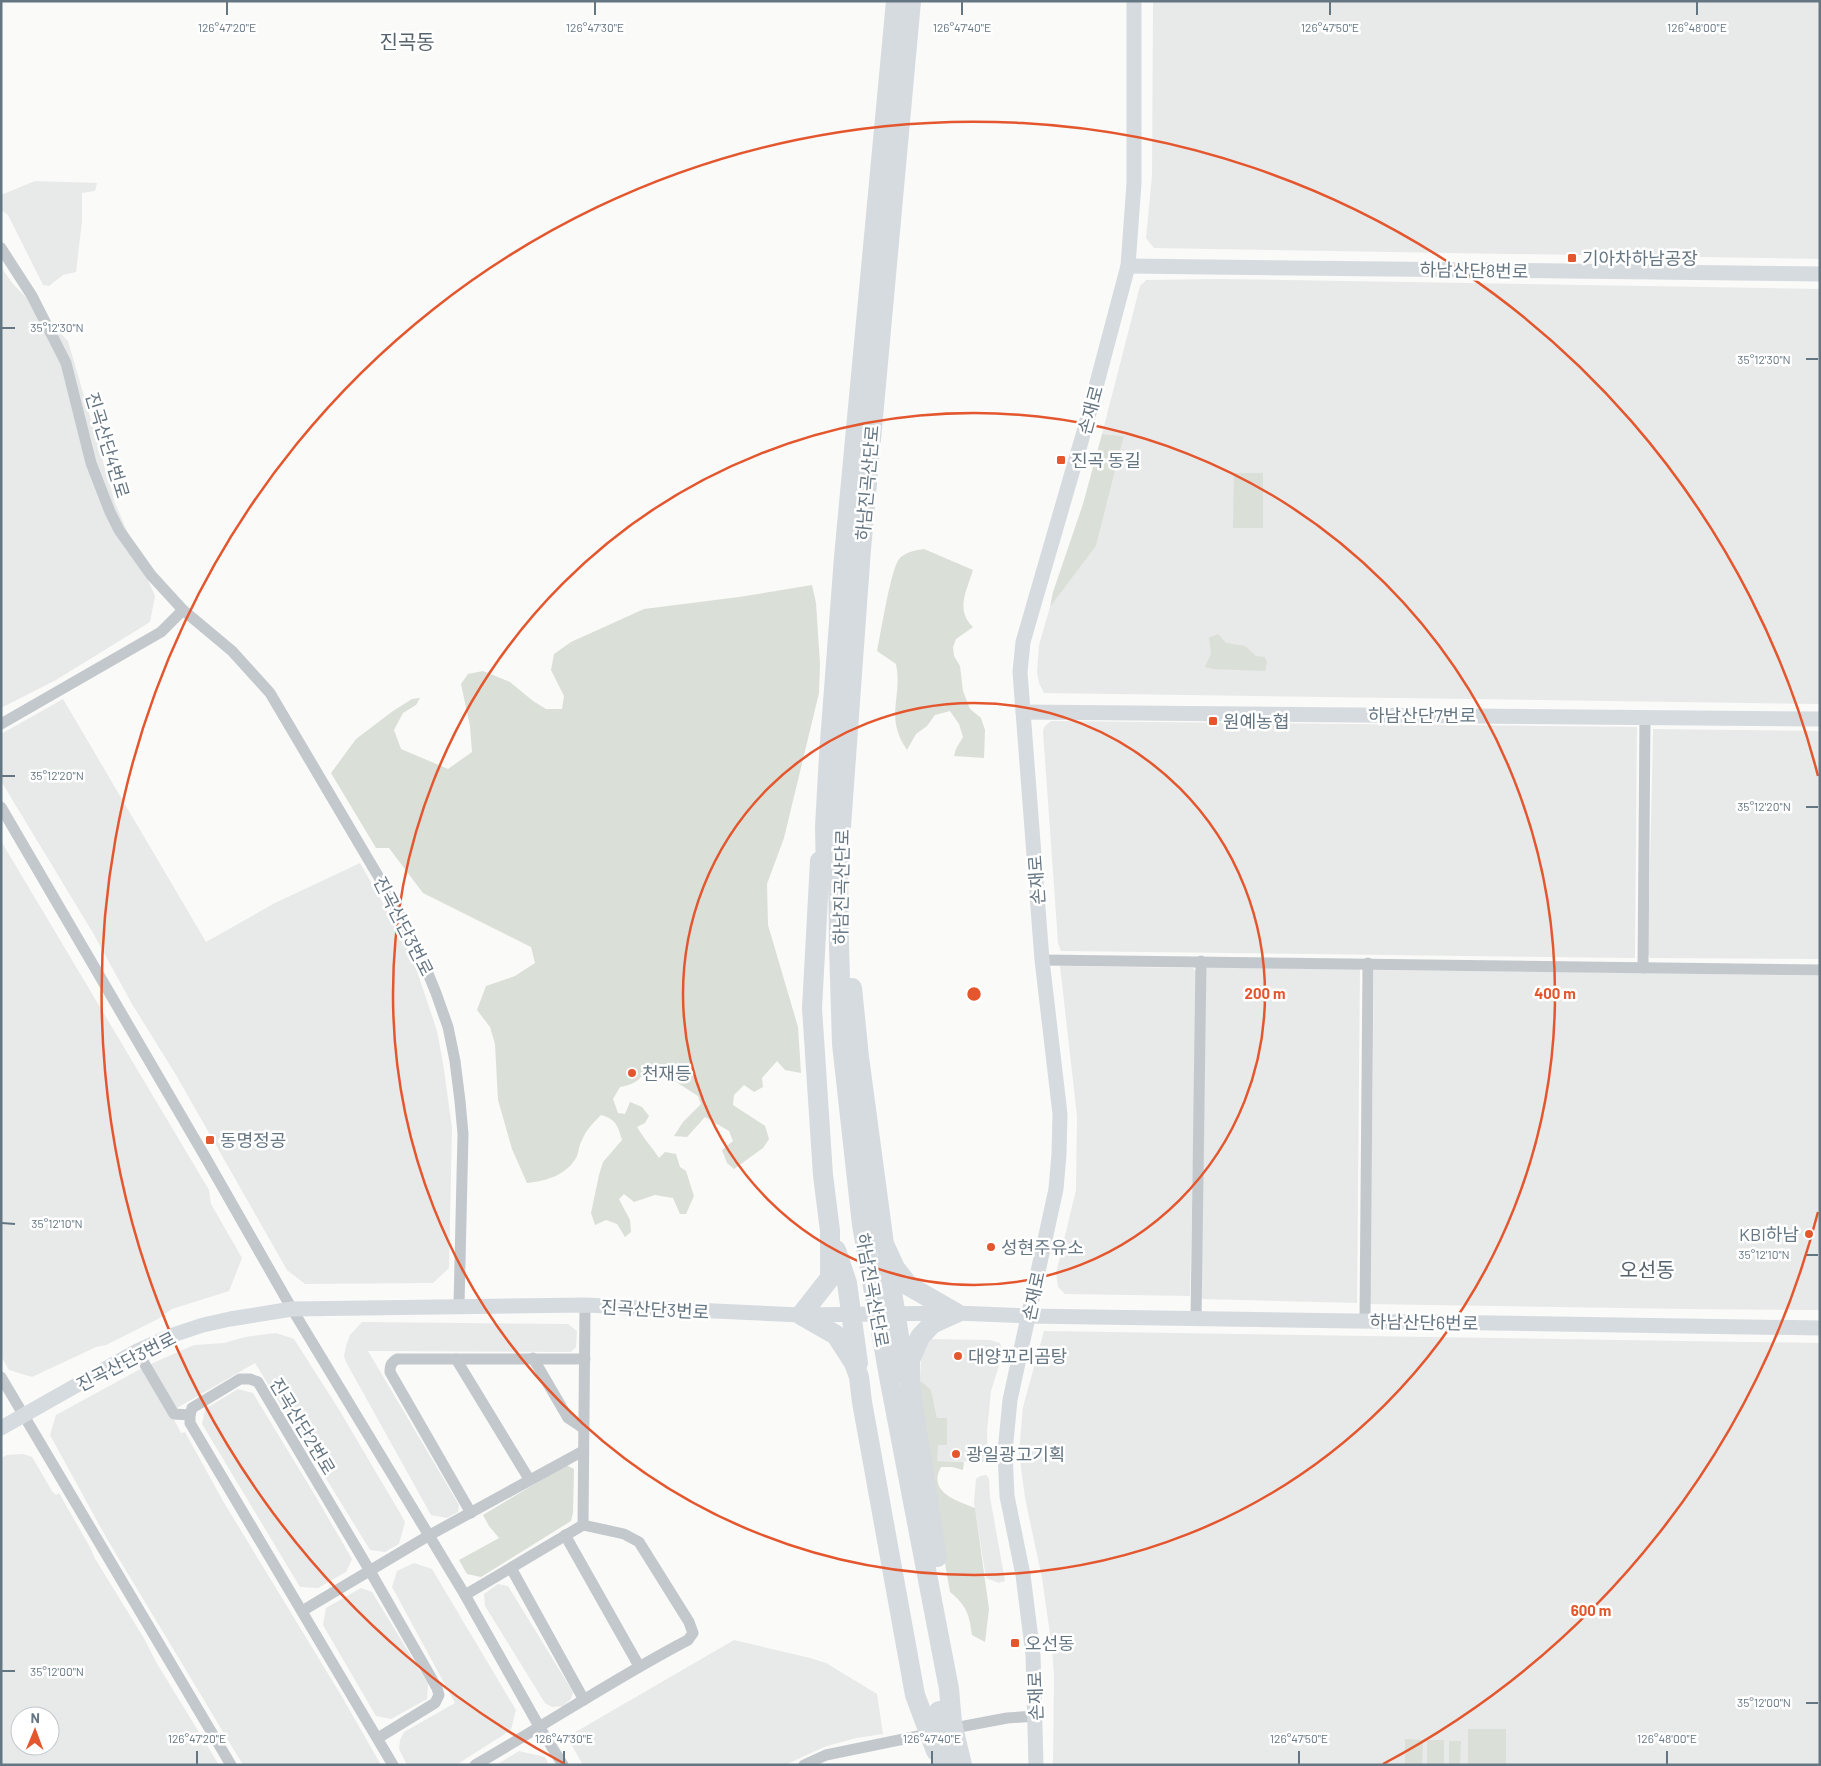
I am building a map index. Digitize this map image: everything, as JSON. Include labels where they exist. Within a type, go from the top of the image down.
[{"type":"highway","points":[[878,270],[896,1]]},
{"type":"highway","name":"하남진곡산단로","points":[[911,1],[878,270],[852,553],[833,825],[826,958],[839,1155],[847,1227],[875,1381],[948,1689],[952,1723],[962,1765]]},
{"type":"highway","points":[[833,825],[848,867],[849,948],[859,1057],[884,1244],[897,1314],[903,1369],[911,1393]]},
{"type":"highway","points":[[847,1227],[847,1284],[851,1314],[875,1381]]},
{"type":"highway","points":[[847,1227],[830,1278],[801,1315],[836,1335],[854,1363],[875,1381]]},
{"type":"highway","points":[[884,1244],[895,1268],[909,1286],[956,1313]]},
{"type":"highway","points":[[948,1689],[911,1393],[910,1360],[920,1337],[932,1324],[956,1313]]},
{"type":"highway","points":[[875,1381],[862,1402],[915,1695],[942,1765]]},
{"type":"highway","name":"하남진곡산단로","points":[[942,1765],[940,1720],[948,1689]]},
{"type":"street","name":"손재로","points":[[1036,1765],[1036,1716],[1032,1648],[1023,1575],[1008,1496],[1005,1452],[1010,1400],[1056,1189],[1060,1114],[1042,960],[1020,672],[1023,642],[1085,428],[1128,266],[1134,183],[1134,1]]},
{"type":"street","name":"진곡산단4번로","points":[[1,248],[32,296],[66,363],[91,462],[115,521],[135,555],[183,610]]},
{"type":"street","name":"하남산단8번로","points":[[1128,266],[1820,274]]},
{"type":"street","points":[[1,724],[161,632],[183,610]]},
{"type":"street","name":"진곡산단3번로","points":[[183,610],[232,651],[270,693],[384,886],[418,949],[436,993],[448,1028],[455,1061],[463,1134],[459,1305]]},
{"type":"street","name":"하남산단7번로","points":[[1023,712],[1820,719]]},
{"type":"street","points":[[1643,968],[1644,717]]},
{"type":"street","points":[[1,807],[292,1309],[465,1595],[563,1765]]},
{"type":"street","points":[[1042,960],[1820,970]]},
{"type":"street","points":[[1196,1319],[1201,961]]},
{"type":"street","points":[[1365,1321],[1368,963]]},
{"type":"street","name":"진곡산단3번로","points":[[1,1428],[137,1351],[173,1335],[202,1325],[292,1309],[459,1305],[585,1305],[801,1315],[956,1313]]},
{"type":"street","points":[[583,1525],[585,1305]]},
{"type":"street","name":"하남산단6번로","points":[[956,1313],[1196,1319],[1820,1328]]},
{"type":"street","points":[[137,1351],[174,1414],[190,1415],[190,1423],[393,1765]]},
{"type":"street","points":[[533,1358],[568,1418],[583,1428]]},
{"type":"street","points":[[471,1513],[390,1372],[390,1366],[397,1359],[585,1359]]},
{"type":"street","points":[[456,1359],[529,1479]]},
{"type":"street","points":[[1,1377],[231,1765]]},
{"type":"street","name":"진곡산단2번로","points":[[190,1415],[192,1408],[240,1379],[250,1379],[258,1382],[370,1571],[437,1688],[439,1696],[435,1703],[378,1738]]},
{"type":"street","points":[[302,1611],[428,1536],[583,1450]]},
{"type":"street","points":[[465,1595],[583,1525],[624,1534],[639,1542],[689,1622],[693,1632],[688,1640],[639,1666],[540,1728],[476,1765]]},
{"type":"street","points":[[565,1535],[639,1666]]},
{"type":"street","points":[[511,1568],[584,1700]]},
{"type":"street","points":[[804,1765],[826,1755],[873,1744],[977,1723],[1036,1716]]},
{"type":"shaded area","points":[[1153,1],[1820,1],[1820,259],[1154,248],[1146,238],[1152,176]]},
{"type":"shaded area","points":[[35,181],[97,183],[95,191],[82,193],[82,221],[76,272],[63,275],[49,286],[43,285],[8,215],[1,210],[1,195]]},
{"type":"shaded area","points":[[1,267],[13,284],[68,341],[115,503],[155,596],[150,622],[56,680],[1,708]]},
{"type":"shaded area","points":[[1220,279],[1820,289],[1820,704],[1044,693],[1039,683],[1037,672],[1039,645],[1050,607],[1096,546],[1124,436],[1102,434],[1140,286],[1146,280]]},
{"type":"shaded area","points":[[1102,434],[1124,436],[1096,546],[1050,607],[1053,592],[1083,504]]},
{"type":"shaded area","points":[[1234,473],[1263,473],[1263,528],[1233,528]]},
{"type":"shaded area","points":[[924,549],[973,570],[964,600],[964,607],[965,614],[973,627],[956,639],[953,647],[954,656],[960,666],[963,691],[970,709],[981,718],[985,730],[984,758],[954,756],[963,737],[959,724],[950,711],[935,715],[927,726],[916,734],[907,750],[900,738],[895,717],[898,676],[896,664],[877,651],[892,576],[899,559],[914,551]]},
{"type":"shaded area","points":[[812,585],[816,603],[820,664],[819,693],[784,838],[767,884],[768,925],[798,1027],[801,1073],[785,1070],[777,1061],[762,1078],[763,1087],[754,1092],[744,1085],[734,1095],[733,1105],[765,1126],[769,1139],[763,1148],[734,1169],[727,1163],[722,1150],[733,1141],[729,1131],[705,1117],[687,1137],[674,1136],[683,1122],[701,1104],[698,1096],[649,1068],[637,1081],[620,1087],[613,1099],[618,1113],[625,1114],[630,1102],[642,1107],[649,1116],[645,1123],[637,1127],[659,1158],[665,1152],[676,1154],[680,1167],[686,1171],[694,1196],[686,1214],[680,1214],[673,1198],[655,1195],[634,1202],[624,1194],[619,1199],[630,1220],[631,1232],[625,1237],[617,1224],[606,1220],[595,1225],[591,1213],[603,1162],[622,1140],[618,1127],[613,1121],[601,1115],[586,1133],[573,1163],[556,1176],[542,1181],[527,1183],[512,1149],[498,1100],[495,1044],[490,1027],[477,1010],[486,986],[515,976],[535,963],[531,947],[423,893],[389,848],[376,848],[331,773],[356,739],[412,699],[420,698],[416,705],[403,713],[394,730],[401,749],[448,769],[472,752],[470,726],[461,684],[468,674],[483,671],[510,682],[546,709],[562,709],[564,696],[551,670],[554,654],[571,642],[644,609],[739,597]]},
{"type":"shaded area","points":[[1218,634],[1226,643],[1245,646],[1256,656],[1265,657],[1267,662],[1265,671],[1205,667],[1211,654],[1209,638]]},
{"type":"shaded area","points":[[63,699],[206,942],[275,903],[360,863],[415,965],[437,1031],[443,1063],[452,1128],[449,1268],[433,1283],[305,1284],[287,1270],[176,1075],[132,1004],[93,933],[1,781],[1,734]]},
{"type":"shaded area","points":[[1051,721],[1637,727],[1635,958],[1061,951],[1058,943],[1043,731],[1045,726]]},
{"type":"shaded area","points":[[1653,729],[1820,731],[1820,959],[1650,958],[1648,954]]},
{"type":"shaded area","points":[[1,841],[209,1190],[211,1204],[242,1258],[229,1291],[172,1309],[158,1319],[106,1345],[96,1347],[32,1377],[9,1370],[1,1356]]},
{"type":"shaded area","points":[[1060,966],[1193,968],[1197,973],[1190,1296],[1065,1294],[1058,1287],[1056,1273],[1076,1190],[1077,1116]]},
{"type":"shaded area","points":[[1206,967],[1360,969],[1357,1303],[1201,1299]]},
{"type":"shaded area","points":[[1374,970],[1820,976],[1820,1310],[1370,1304]]},
{"type":"shaded area","points":[[362,1322],[568,1324],[577,1331],[576,1347],[571,1352],[368,1351],[459,1505],[458,1512],[447,1518],[431,1515],[346,1362],[344,1356],[350,1335]]},
{"type":"shaded area","points":[[1044,1331],[1820,1343],[1820,1765],[1053,1765],[1054,1676],[1052,1648],[1042,1578],[1025,1498],[1019,1453],[1023,1407]]},
{"type":"shaded area","points":[[276,1333],[294,1339],[338,1408],[393,1501],[405,1522],[399,1544],[385,1552],[370,1550],[255,1363],[170,1412],[181,1433],[185,1432],[223,1501],[341,1695],[381,1765],[243,1765],[107,1539],[50,1435],[56,1415],[144,1367],[194,1345],[224,1343],[245,1337]]},
{"type":"shaded area","points":[[929,1339],[990,1340],[1000,1343],[1002,1349],[999,1366],[991,1391],[987,1431],[988,1462],[937,1461],[937,1445],[947,1445],[947,1419],[937,1418],[931,1390],[921,1381],[921,1358]]},
{"type":"shaded area","points":[[921,1381],[931,1390],[937,1418],[947,1418],[947,1445],[938,1445],[937,1461],[964,1462],[963,1470],[941,1467],[938,1483],[941,1489],[953,1499],[975,1508],[989,1609],[985,1642],[972,1635],[970,1621],[964,1606],[950,1592],[931,1484],[918,1389]]},
{"type":"shaded area","points":[[238,1389],[253,1393],[352,1559],[346,1572],[318,1588],[300,1587],[202,1424],[205,1409]]},
{"type":"shaded area","points":[[23,1454],[32,1457],[52,1491],[56,1495],[59,1493],[94,1557],[219,1765],[1,1765],[1,1458],[7,1455]]},
{"type":"shaded area","points":[[566,1465],[574,1469],[573,1513],[571,1521],[481,1577],[467,1574],[459,1560],[499,1538],[483,1515]]},
{"type":"shaded area","points":[[986,1475],[989,1479],[990,1497],[1005,1581],[999,1583],[986,1578],[974,1503],[976,1479]]},
{"type":"shaded area","points":[[414,1563],[432,1569],[516,1710],[511,1730],[456,1765],[407,1765],[399,1749],[400,1740],[404,1732],[455,1703],[392,1587],[397,1571]]},
{"type":"shaded area","points":[[498,1584],[508,1586],[573,1692],[571,1699],[563,1706],[552,1707],[545,1703],[485,1606],[484,1594]]},
{"type":"shaded area","points":[[361,1588],[372,1592],[428,1684],[427,1699],[391,1719],[376,1716],[323,1625],[326,1608]]},
{"type":"shaded area","points":[[734,1640],[826,1663],[877,1694],[883,1734],[856,1738],[824,1747],[785,1765],[583,1765],[567,1737]]},
{"type":"shaded area","points":[[1468,1729],[1506,1729],[1506,1765],[1468,1765]]},
{"type":"shaded area","points":[[1405,1739],[1423,1740],[1422,1765],[1405,1765]]},
{"type":"shaded area","points":[[1427,1740],[1444,1740],[1444,1765],[1427,1765]]},
{"type":"shaded area","points":[[1449,1741],[1461,1741],[1460,1765],[1449,1765]]},
{"type":"shaded area","points":[[519,1751],[545,1757],[549,1765],[496,1765]]},
{"type":"place","name":"기아차하남공장","points":[[1572,258]]},
{"type":"place","name":"진곡 동길","points":[[1061,460]]},
{"type":"place","name":"원예농협","points":[[1213,721]]},
{"type":"place","name":"천재등","points":[[632,1073]]},
{"type":"place","name":"동명정공","points":[[210,1140]]},
{"type":"place","name":"KBI하남","points":[[1809,1234]]},
{"type":"place","name":"성현주유소","points":[[991,1247]]},
{"type":"place","name":"대양꼬리곰탕","points":[[958,1356]]},
{"type":"place","name":"광일광고기획","points":[[956,1454]]},
{"type":"place","name":"오선동","points":[[1015,1643]]},
{"type":"district","name":"진곡동","points":[[407,41]]},
{"type":"district","name":"오선동","points":[[1647,1269]]}]
